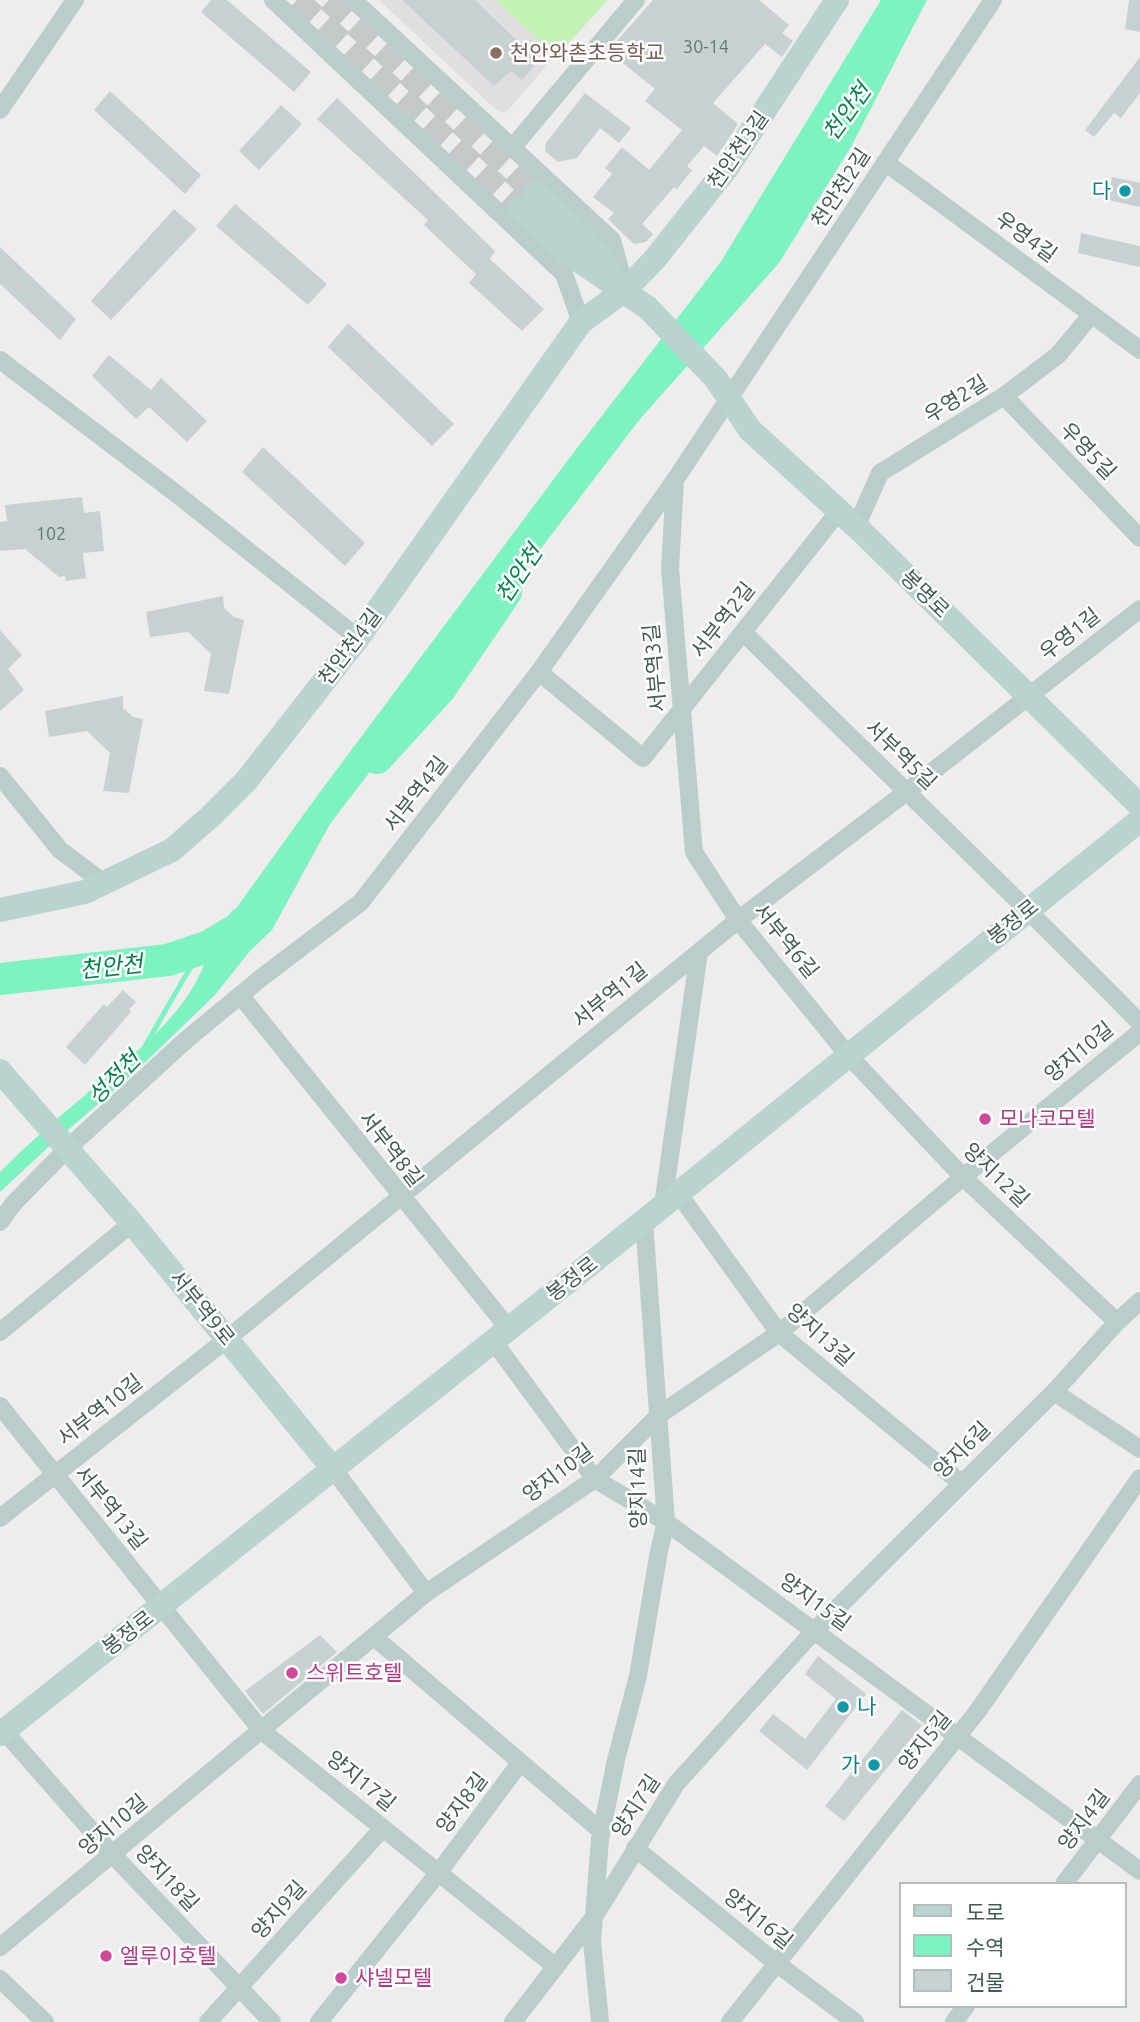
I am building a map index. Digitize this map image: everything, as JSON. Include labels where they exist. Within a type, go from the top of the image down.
[{"type":"street","points":[[0,110],[75,0]]},
{"type":"street","points":[[274,0],[564,274],[581,322]]},
{"type":"street","points":[[353,0],[612,240],[625,290]]},
{"type":"street","points":[[512,148],[636,0]]},
{"type":"street","name":"천안천3길","points":[[625,290],[654,260],[727,168],[837,0]]},
{"type":"street","name":"천안천2길","points":[[729,401],[993,0]]},
{"type":"street","name":"우영4길","points":[[885,162],[1140,350]]},
{"type":"street","name":"봉명로","points":[[528,200],[571,256],[648,308],[716,379],[750,430],[847,519],[1140,806]]},
{"type":"street","name":"천안천4길","points":[[0,910],[85,892],[172,850],[211,816],[246,781],[358,638],[581,322],[625,290]]},
{"type":"street","name":"우영2길","points":[[847,519],[880,473],[1004,396],[1058,355],[1092,314]]},
{"type":"street","points":[[0,360],[178,495],[358,638]]},
{"type":"street","name":"우영5길","points":[[1004,396],[1140,538]]},
{"type":"street","name":"서부역4길","points":[[0,1222],[13,1204],[68,1148],[186,1040],[361,902],[539,672],[729,401]]},
{"type":"street","name":"서부역3길","points":[[676,480],[670,569],[694,852]]},
{"type":"street","name":"서부역2길","points":[[539,672],[643,758],[743,632],[847,519]]},
{"type":"street","name":"우영1길","points":[[1028,695],[1140,609]]},
{"type":"street","name":"서부역5길","points":[[743,632],[905,793],[1029,909],[1140,1023]]},
{"type":"street","name":"서부역1길","points":[[227,1339],[738,920],[1028,695]]},
{"type":"street","points":[[0,776],[60,850],[104,883]]},
{"type":"street","name":"봉정로","points":[[2,1732],[334,1470],[1140,820]]},
{"type":"street","name":"서부역6길","points":[[694,852],[738,920],[848,1055]]},
{"type":"street","points":[[662,1206],[699,952]]},
{"type":"street","name":"서부역8길","points":[[240,995],[400,1197],[501,1336]]},
{"type":"street","name":"양지10길","points":[[0,1947],[426,1593],[594,1479],[659,1415],[779,1334],[963,1177],[1140,1032]]},
{"type":"street","name":"양지12길","points":[[848,1055],[963,1177],[1117,1322]]},
{"type":"street","name":"서부역9로","points":[[0,1071],[132,1223],[334,1470]]},
{"type":"street","name":"양지13길","points":[[662,1206],[779,1334],[961,1483]]},
{"type":"street","name":"양지14길","points":[[600,2022],[592,1942],[601,1831],[638,1676],[666,1522],[659,1415],[662,1206]]},
{"type":"street","points":[[0,1332],[132,1223]]},
{"type":"street","name":"양지6길","points":[[815,1630],[1054,1392],[1117,1322],[1140,1301]]},
{"type":"street","name":"양지15길","points":[[501,1336],[594,1479],[666,1522],[1140,1871]]},
{"type":"street","name":"서부역10길","points":[[0,1518],[227,1339]]},
{"type":"street","points":[[1054,1392],[1140,1449]]},
{"type":"street","name":"서부역13길","points":[[0,1406],[162,1606]]},
{"type":"street","points":[[334,1470],[426,1593]]},
{"type":"street","name":"양지5길","points":[[730,2022],[977,1712],[1140,1478]]},
{"type":"street","name":"양지17길","points":[[162,1606],[262,1731],[556,1967]]},
{"type":"street","name":"양지7길","points":[[513,2022],[594,1917],[676,1784],[815,1630]]},
{"type":"street","points":[[374,1637],[601,1831]]},
{"type":"street","name":"양지18길","points":[[2,1732],[113,1855],[272,2022]]},
{"type":"street","name":"양지8길","points":[[320,2022],[439,1872],[520,1763]]},
{"type":"street","name":"양지4길","points":[[1066,1882],[1140,1784]]},
{"type":"street","name":"양지9길","points":[[208,2022],[383,1828]]},
{"type":"street","name":"양지16길","points":[[635,1847],[776,1963],[855,2022]]},
{"type":"street","points":[[0,1979],[45,2022]]},
{"type":"shaded area","name":"천안와촌초등학교","points":[[379,0],[602,0],[504,113],[496,110]]},
{"type":"shaded area","points":[[496,0],[608,0],[556,57]]},
{"type":"water","points":[[881,0],[927,0],[851,147],[779,263],[640,419],[330,824],[272,930],[250,951],[215,995],[133,1074],[0,1192],[0,1172],[52,1123],[141,1048],[177,1010],[202,969],[209,946],[317,796],[577,448],[720,263]]},
{"type":"building","points":[[211,0],[227,0],[311,72],[294,92],[201,12]]},
{"type":"building","points":[[402,0],[475,0],[538,61],[522,80],[511,71],[494,86]]},
{"type":"building","points":[[653,0],[759,0],[789,25],[782,33],[793,41],[782,57],[765,44],[713,103],[738,124],[717,156],[704,146],[687,166],[692,170],[677,189],[674,187],[642,224],[653,234],[646,242],[634,244],[608,219],[614,213],[593,197],[612,174],[605,168],[622,147],[649,170],[682,130],[645,101],[655,89],[608,51]]},
{"type":"building","points":[[1129,0],[1140,0],[1140,32],[1125,29]]},
{"type":"building","points":[[1140,57],[1140,93],[1121,118],[1114,113],[1094,137],[1085,130]]},
{"type":"building","points":[[110,91],[201,175],[185,194],[94,110]]},
{"type":"building","points":[[585,93],[631,128],[619,143],[600,128],[577,158],[558,162],[545,151],[546,143]]},
{"type":"building","points":[[337,98],[495,251],[490,259],[544,309],[522,331],[469,283],[476,274],[424,225],[428,220],[317,119]]},
{"type":"building","points":[[281,105],[302,124],[259,170],[239,151]]},
{"type":"building","name":"다","points":[[1112,177],[1140,183],[1140,207],[1108,200]]},
{"type":"building","points":[[235,204],[327,284],[308,305],[216,226]]},
{"type":"building","points":[[174,209],[197,229],[111,320],[91,301]]},
{"type":"building","points":[[1081,233],[1140,246],[1140,267],[1078,253]]},
{"type":"building","points":[[0,247],[76,319],[60,340],[0,284]]},
{"type":"building","points":[[348,323],[454,424],[432,446],[328,347]]},
{"type":"building","points":[[109,355],[151,390],[161,378],[207,421],[187,442],[149,407],[136,419],[92,376]]},
{"type":"building","points":[[263,447],[365,543],[345,566],[242,472]]},
{"type":"building","points":[[82,497],[84,513],[100,511],[104,551],[83,553],[86,578],[66,581],[65,576],[59,577],[25,549],[0,551],[0,522],[7,521],[5,505]]},
{"type":"building","points":[[223,596],[224,608],[234,617],[244,620],[229,694],[204,691],[211,654],[188,632],[150,637],[146,612]]},
{"type":"building","points":[[0,630],[22,655],[8,669],[24,690],[0,711]]},
{"type":"building","points":[[123,696],[123,708],[133,717],[143,719],[129,793],[103,791],[110,753],[87,731],[49,737],[45,711]]},
{"type":"building","points":[[123,990],[136,1002],[129,1009],[131,1012],[85,1065],[66,1047],[104,1004],[107,1007]]},
{"type":"building","name":"스위트호텔","points":[[320,1635],[337,1652],[263,1714],[245,1691]]},
{"type":"building","name":"나","points":[[818,1656],[866,1694],[807,1770],[759,1731],[773,1714],[805,1739],[836,1699],[805,1674]]},
{"type":"building","name":"가","points":[[902,1710],[922,1725],[844,1821],[825,1806]]},
{"type":"waterway","name":"천안천","points":[[377,758],[440,689],[506,592]]},
{"type":"waterway","name":"천안천","points":[[0,979],[168,960],[209,946],[243,923]]},
{"type":"waterway","name":"성정천","points":[[145,1046],[190,968],[214,949]]},
{"type":"tunnel","points":[[297,0],[520,208]]},
{"type":"tunnel","points":[[329,0],[535,193]]},
{"type":"place","name":"천안와촌초등학교","points":[[496,53]]},
{"type":"place","name":"다","points":[[1125,191]]},
{"type":"place","name":"모나코모텔","points":[[985,1119]]},
{"type":"place","name":"스위트호텔","points":[[292,1673]]},
{"type":"place","name":"나","points":[[843,1707]]},
{"type":"place","name":"가","points":[[874,1765]]},
{"type":"place","name":"엘루이호텔","points":[[106,1956]]},
{"type":"place","name":"샤넬모텔","points":[[341,1978]]}]
